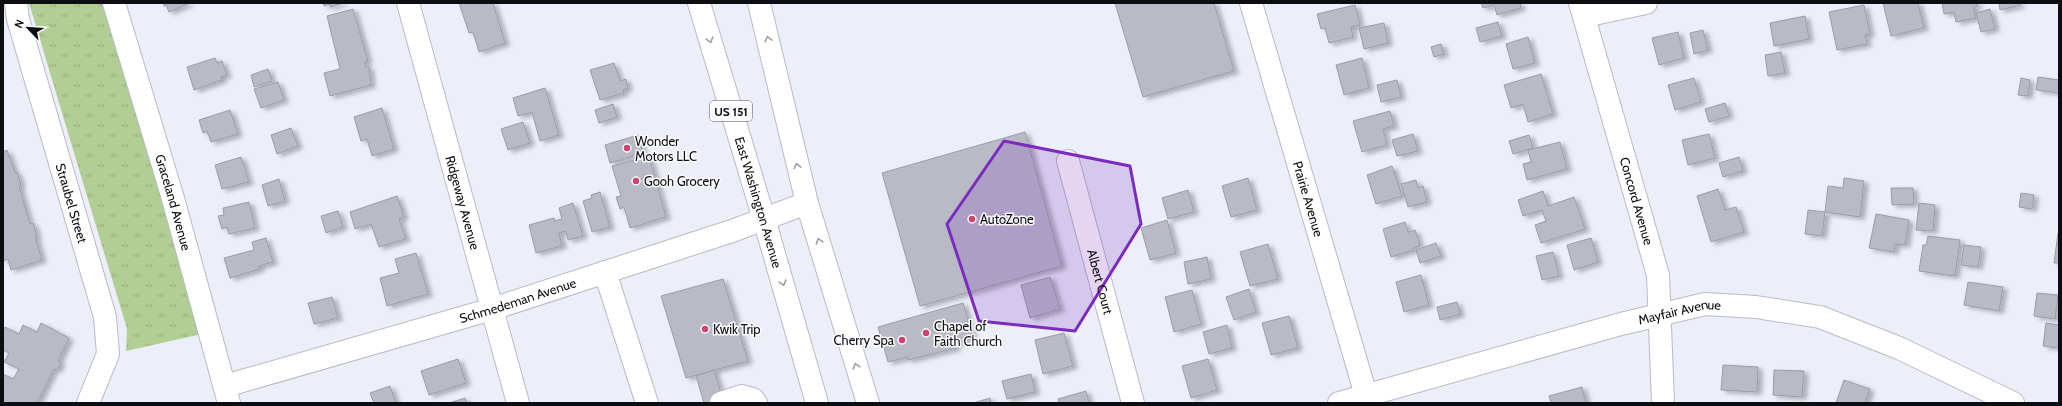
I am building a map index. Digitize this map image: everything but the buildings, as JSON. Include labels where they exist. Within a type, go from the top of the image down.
[{"type":"street","name":"Straubel Street","points":[[16,3],[18,19],[105,317],[108,354],[88,403]]},
{"type":"street","name":"Graceland Avenue","points":[[114,3],[172,195],[227,395]]},
{"type":"street","name":"Ridgeway Avenue","points":[[408,3],[518,403]]},
{"type":"street","name":"East Washington Avenue","points":[[698,3],[764,219],[817,403]]},
{"type":"street","points":[[759,3],[807,203],[868,403]]},
{"type":"street","name":"Prairie Avenue","points":[[1251,3],[1366,396]]},
{"type":"street","points":[[1582,10],[1646,3]]},
{"type":"street","name":"Concord Avenue","points":[[1582,10],[1658,275],[1662,403]]},
{"type":"street","name":"Albert Court","points":[[1068,161],[1133,403]]},
{"type":"street","name":"Schmedeman Avenue","points":[[227,395],[606,272],[807,203]]},
{"type":"street","points":[[606,272],[647,403]]},
{"type":"street","name":"Mayfair Avenue","points":[[1339,403],[1705,304],[1756,307],[1820,317],[1899,348],[2013,403]]},
{"type":"street","points":[[721,403],[742,396],[753,399],[756,403]]},
{"type":"highlighted area","points":[[1004,141],[1130,166],[1141,224],[1075,331],[979,321],[947,224]]},
{"type":"green space","points":[[29,3],[102,3],[202,334],[126,351],[127,329]]},
{"type":"place","name":"Wonder Motors LLC","points":[[627,148]]},
{"type":"place","name":"Gooh Grocery","points":[[636,181]]},
{"type":"place","name":"AutoZone","points":[[972,219]]},
{"type":"place","name":"Kwik Trip","points":[[705,329]]},
{"type":"place","name":"Chapel of Faith Church","points":[[926,333]]},
{"type":"place","name":"Cherry Spa","points":[[902,340]]}]
